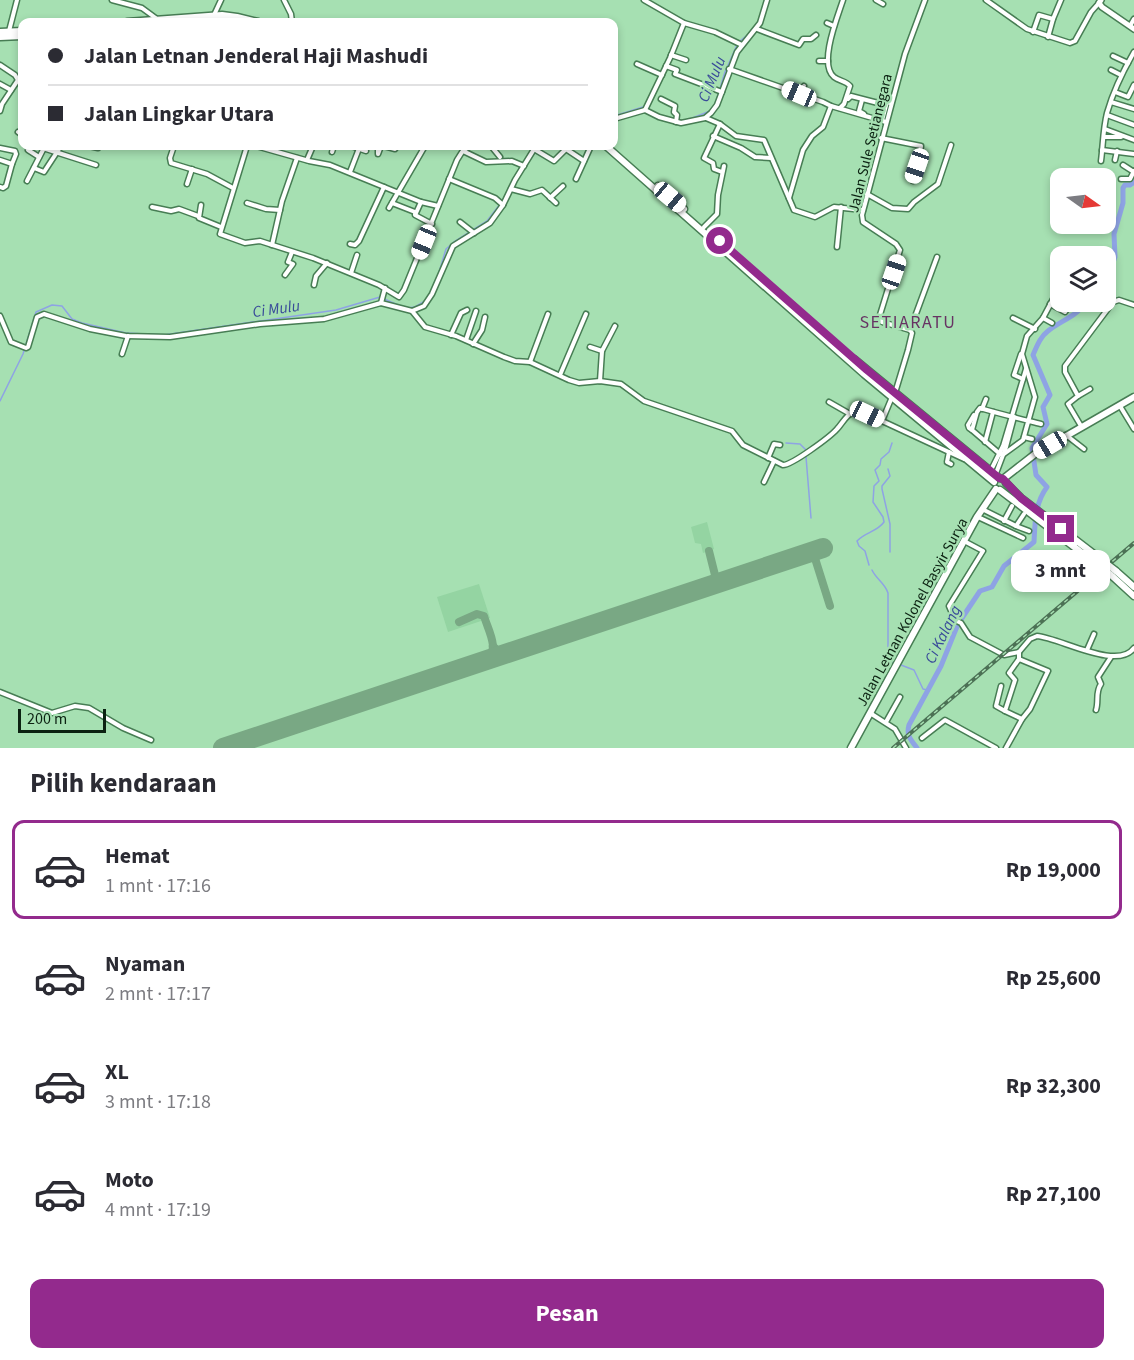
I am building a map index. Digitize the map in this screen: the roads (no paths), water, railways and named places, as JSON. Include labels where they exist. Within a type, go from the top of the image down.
[{"type":"main road","points":[[180,18],[214,15],[241,18]]},
{"type":"main road","points":[[0,32],[18,31]]},
{"type":"main road","points":[[0,37],[18,36]]},
{"type":"main road","points":[[618,149],[866,372],[996,480],[1027,510],[1042,518],[1134,587]]},
{"type":"main road","points":[[611,150],[667,200],[704,227],[866,372]]},
{"type":"main road","name":"Jalan Letnan Kolonel Basyir Surya","points":[[851,748],[996,480],[1081,426],[1134,398]]},
{"type":"main road","points":[[920,416],[970,462],[996,480]]},
{"type":"main road","points":[[1113,573],[1134,596]]},
{"type":"street","points":[[9,32],[17,0]]},
{"type":"street","points":[[112,0],[142,8],[156,18]]},
{"type":"street","points":[[214,15],[221,0]]},
{"type":"street","points":[[284,0],[292,18]]},
{"type":"street","points":[[644,0],[684,23],[715,32],[740,44]]},
{"type":"street","points":[[618,118],[645,109],[676,121],[705,118],[716,108],[720,91],[740,44],[757,29],[767,0]]},
{"type":"street","points":[[840,108],[844,104],[850,86],[834,78],[828,61],[834,26],[843,0]]},
{"type":"street","points":[[876,0],[883,4]]},
{"type":"street","name":"Jalan Sule Setianegara","points":[[910,330],[879,319],[900,250],[896,244],[863,222],[863,210],[889,103],[907,45],[925,0]]},
{"type":"street","points":[[986,0],[1033,32],[1068,43],[1073,42],[1091,12],[1100,2],[1104,9],[1132,28],[1134,19]]},
{"type":"street","points":[[1048,37],[1061,0]]},
{"type":"street","points":[[1033,32],[1039,15],[1053,19]]},
{"type":"street","points":[[645,109],[684,23]]},
{"type":"street","points":[[827,23],[834,26]]},
{"type":"street","points":[[757,29],[799,45],[802,39],[811,39],[816,35]]},
{"type":"street","points":[[1101,161],[1111,102],[1121,75],[1134,52]]},
{"type":"street","points":[[671,55],[686,60]]},
{"type":"street","points":[[1113,56],[1130,61]]},
{"type":"street","points":[[819,61],[828,61]]},
{"type":"street","points":[[637,64],[662,75]]},
{"type":"street","points":[[0,65],[18,80],[0,111]]},
{"type":"street","points":[[666,66],[677,70],[675,74],[720,91]]},
{"type":"street","points":[[729,69],[831,106],[884,121]]},
{"type":"street","points":[[1111,70],[1121,75]]},
{"type":"street","points":[[0,84],[11,90]]},
{"type":"street","points":[[1123,106],[1134,85]]},
{"type":"street","points":[[799,94],[804,86]]},
{"type":"street","points":[[1115,92],[1128,97]]},
{"type":"street","points":[[846,105],[849,96],[878,103],[880,100],[889,103]]},
{"type":"street","points":[[661,99],[675,106],[676,121]]},
{"type":"street","points":[[862,100],[860,112],[874,117]]},
{"type":"street","points":[[1111,102],[1134,109]]},
{"type":"street","points":[[789,199],[803,150],[812,136],[823,127],[831,106]]},
{"type":"street","points":[[1107,116],[1134,125]]},
{"type":"street","points":[[705,118],[720,124],[736,136],[764,140],[794,210],[815,217],[834,207],[863,210]]},
{"type":"street","points":[[720,124],[705,158],[713,163],[714,169],[722,172]]},
{"type":"street","points":[[1105,129],[1134,140]]},
{"type":"street","points":[[713,136],[741,148],[754,157],[771,158]]},
{"type":"street","points":[[1104,137],[1122,137]]},
{"type":"street","points":[[881,138],[921,146],[913,182]]},
{"type":"street","points":[[867,194],[892,208],[908,209],[938,184],[951,145]]},
{"type":"street","points":[[0,148],[16,152],[6,186],[0,187]]},
{"type":"street","points":[[28,150],[39,157]]},
{"type":"street","points":[[27,181],[42,150]]},
{"type":"street","points":[[49,150],[96,165]]},
{"type":"street","points":[[34,168],[44,172],[58,150]]},
{"type":"street","points":[[173,150],[170,162],[213,176],[233,188]]},
{"type":"street","points":[[246,150],[220,234],[245,243],[258,241],[272,245],[351,273],[411,311],[425,327],[466,340],[515,361],[530,362],[579,383],[600,381],[621,384],[644,401],[732,431],[742,445],[786,465],[804,455],[836,431],[850,414],[860,412],[970,462]]},
{"type":"street","points":[[270,150],[320,162],[421,202],[438,206]]},
{"type":"street","points":[[307,160],[311,150]]},
{"type":"street","points":[[350,172],[358,150]]},
{"type":"street","points":[[389,208],[423,150]]},
{"type":"street","points":[[494,150],[500,157]]},
{"type":"street","points":[[411,311],[424,306],[432,294],[453,246],[473,231],[488,225],[512,190],[523,165],[533,150]]},
{"type":"street","points":[[539,150],[554,161],[565,150]]},
{"type":"street","points":[[571,150],[584,161]]},
{"type":"street","points":[[576,179],[589,150]]},
{"type":"street","points":[[1102,150],[1134,154]]},
{"type":"street","points":[[0,316],[11,342],[24,348],[28,347],[38,315],[44,314],[90,329],[128,336],[174,336],[260,324],[324,319],[383,295],[399,297],[401,295],[449,178],[463,151],[486,162],[512,161],[523,165]]},
{"type":"street","points":[[1115,160],[1117,151]]},
{"type":"street","points":[[272,245],[280,210],[297,158]]},
{"type":"street","points":[[0,160],[12,164]]},
{"type":"street","points":[[1121,179],[1130,179],[1134,172],[1123,165]]},
{"type":"street","points":[[704,227],[717,214],[724,166]]},
{"type":"street","points":[[187,184],[192,169]]},
{"type":"street","points":[[449,178],[501,203]]},
{"type":"street","points":[[550,198],[563,186]]},
{"type":"street","points":[[350,244],[354,245],[359,241],[384,188]]},
{"type":"street","points":[[512,190],[531,194],[541,190],[555,203]]},
{"type":"street","points":[[416,213],[421,202]]},
{"type":"street","points":[[247,203],[280,210]]},
{"type":"street","points":[[392,203],[416,213],[432,224]]},
{"type":"street","points":[[198,216],[201,205]]},
{"type":"street","points":[[152,207],[171,211],[179,209],[221,227]]},
{"type":"street","points":[[837,247],[841,207]]},
{"type":"street","points":[[460,222],[473,231]]},
{"type":"street","points":[[285,275],[293,264],[288,262],[292,252]]},
{"type":"street","points":[[351,273],[357,255]]},
{"type":"street","points":[[882,421],[911,340],[910,330],[937,257]]},
{"type":"street","points":[[314,285],[316,276],[327,263]]},
{"type":"street","points":[[1078,396],[1064,367],[1112,302],[1118,300],[1134,305]]},
{"type":"street","points":[[1027,336],[1043,318],[1050,304]]},
{"type":"street","points":[[451,335],[461,313],[467,310]]},
{"type":"street","points":[[466,340],[476,311]]},
{"type":"street","points":[[530,362],[548,314]]},
{"type":"street","points":[[560,375],[586,314]]},
{"type":"street","points":[[472,344],[482,330],[485,317]]},
{"type":"street","points":[[1013,318],[1035,329]]},
{"type":"street","points":[[1043,318],[1052,322]]},
{"type":"street","points":[[1023,379],[1014,375],[1027,336],[1027,326]]},
{"type":"street","points":[[600,381],[602,351],[615,327]]},
{"type":"street","points":[[122,354],[128,336]]},
{"type":"street","points":[[590,347],[602,351]]},
{"type":"street","points":[[1001,454],[1024,437],[1035,396],[1022,354]]},
{"type":"street","points":[[996,480],[1001,454],[1026,369]]},
{"type":"street","points":[[1081,426],[1068,404],[1090,389]]},
{"type":"street","points":[[982,409],[986,399]]},
{"type":"street","points":[[829,402],[850,414]]},
{"type":"street","points":[[1120,405],[1134,429]]},
{"type":"street","points":[[1001,454],[972,430],[980,408],[1041,424]]},
{"type":"street","points":[[985,442],[993,412]]},
{"type":"street","points":[[1066,435],[1084,449]]},
{"type":"street","points":[[1024,437],[1032,439]]},
{"type":"street","points":[[768,458],[774,444],[780,445]]},
{"type":"street","points":[[1004,447],[1012,448]]},
{"type":"street","points":[[949,452],[947,462],[951,464]]},
{"type":"street","points":[[764,482],[774,461]]},
{"type":"street","points":[[1004,521],[1012,506]]},
{"type":"street","points":[[981,509],[1029,531]]},
{"type":"street","points":[[1016,526],[1027,510]]},
{"type":"street","points":[[977,517],[1023,538]]},
{"type":"street","points":[[964,541],[983,551],[950,602],[950,609],[955,620],[962,623],[968,635],[1002,654],[1019,652]]},
{"type":"street","points":[[1087,650],[1094,634]]},
{"type":"street","points":[[1005,711],[1015,680],[1009,673],[1019,659],[1019,652],[1030,639],[1037,636],[1112,657],[1128,654],[1134,648]]},
{"type":"street","points":[[1096,710],[1099,701],[1097,690],[1101,684],[1098,678],[1112,657]]},
{"type":"street","points":[[1006,748],[1030,709],[1048,670],[1019,659]]},
{"type":"street","points":[[1001,686],[996,706],[1022,719]]},
{"type":"street","points":[[0,692],[52,713],[75,706],[88,708],[118,726],[151,740]]},
{"type":"street","points":[[886,722],[900,697]]},
{"type":"street","points":[[870,713],[886,722],[897,732],[906,748]]},
{"type":"street","points":[[922,738],[945,720],[996,748]]},
{"type":"waterway","name":"Ci Mulu","points":[[740,41],[750,33]]},
{"type":"waterway","name":"Ci Mulu","points":[[715,105],[725,72],[737,45]]},
{"type":"waterway","name":"Ci Mulu","points":[[618,115],[643,107],[645,109]]},
{"type":"waterway","name":"Ci Mulu","points":[[690,119],[710,111]]},
{"type":"waterway","name":"Ci Mulu","points":[[506,194],[521,167]]},
{"type":"waterway","name":"Ci Kalang","points":[[1115,246],[1114,234],[1123,203],[1123,188],[1134,182]]},
{"type":"waterway","name":"Ci Mulu","points":[[437,279],[446,249],[487,221],[504,199]]},
{"type":"waterway","name":"Ci Mulu","points":[[0,401],[23,354],[36,312],[52,305],[62,306],[72,319],[82,323],[126,333],[164,335],[336,310],[380,297],[400,306]]},
{"type":"waterway","name":"Ci Mulu","points":[[407,308],[415,307],[425,301]]},
{"type":"waterway","name":"Ci Kalang","points":[[917,748],[909,735],[909,725],[941,666],[958,624],[980,591],[992,587],[1004,566],[1034,542],[1038,506],[1047,487],[1036,475],[1032,448],[1047,424],[1043,407],[1050,395],[1033,355],[1045,333],[1076,312]]},
{"type":"waterway","points":[[786,443],[800,444],[807,451]]},
{"type":"waterway","points":[[869,565],[865,551],[857,541],[884,522],[873,502],[874,486],[879,481],[875,470],[880,465],[881,459],[889,452],[892,443]]},
{"type":"waterway","points":[[806,457],[811,518]]},
{"type":"waterway","points":[[888,469],[890,476],[882,489],[890,524],[890,552]]},
{"type":"waterway","points":[[872,570],[888,593],[888,653],[893,662]]},
{"type":"waterway","points":[[901,665],[914,670],[923,689],[927,690]]},
{"type":"railway","points":[[893,748],[1134,543]]},
{"type":"district","name":"SETIARATU","points":[[908,322]]}]
